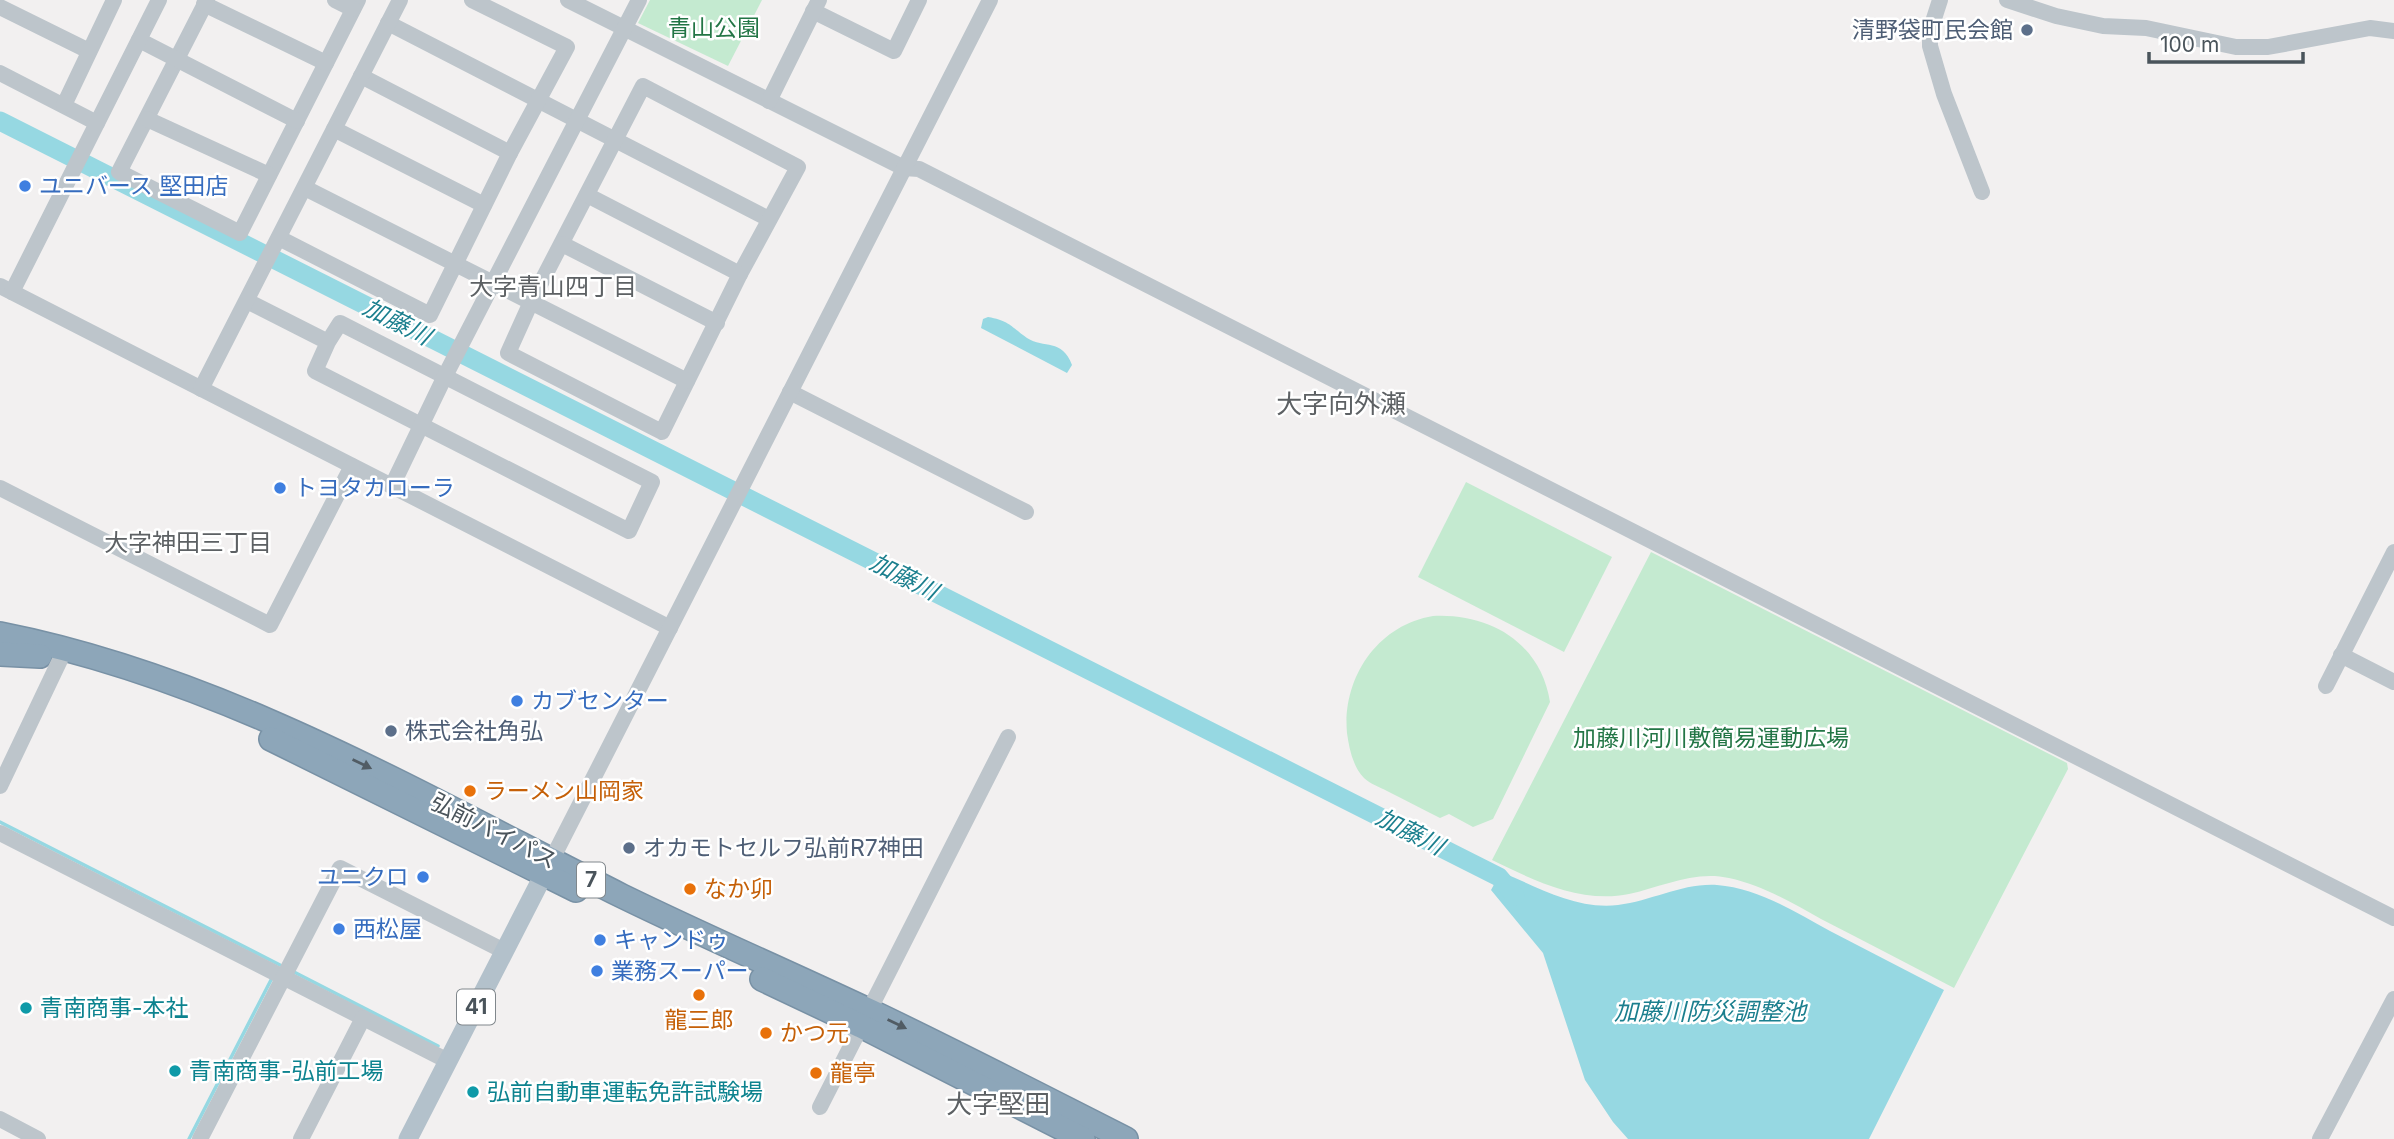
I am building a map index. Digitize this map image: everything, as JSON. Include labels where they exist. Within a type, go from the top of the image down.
[{"type":"highway","points":[[0,627],[49,653]]},
{"type":"highway","name":"弘前バイパス","points":[[0,634],[49,653],[135,668],[258,716],[358,762],[548,867],[680,925],[865,1018],[1126,1139]]},
{"type":"highway","points":[[0,652],[49,653]]},
{"type":"highway","name":"弘前バイパス","points":[[865,1018],[1083,1139]]},
{"type":"main road","name":"41","points":[[408,1139],[548,867]]},
{"type":"street","points":[[64,105],[114,0]]},
{"type":"street","points":[[159,0],[77,161],[6,289],[670,628]]},
{"type":"street","points":[[326,62],[205,2],[119,172],[240,233],[355,5],[335,0]]},
{"type":"street","points":[[201,389],[400,0]]},
{"type":"street","points":[[277,242],[430,315],[510,153],[567,47],[472,0]]},
{"type":"street","points":[[568,0],[904,168],[919,169],[2394,918]]},
{"type":"street","points":[[392,486],[639,0]]},
{"type":"street","points":[[769,101],[816,6],[894,51],[919,0]]},
{"type":"street","points":[[548,867],[990,0]]},
{"type":"street","points":[[1940,0],[1930,31],[1930,46],[1944,94],[1983,192]]},
{"type":"street","points":[[2011,0],[2056,16],[2103,26],[2146,28],[2236,47],[2268,47],[2370,28],[2394,31]]},
{"type":"street","points":[[0,7],[89,51]]},
{"type":"street","points":[[388,23],[769,219]]},
{"type":"street","points":[[139,40],[297,121]]},
{"type":"street","points":[[0,73],[97,123]]},
{"type":"street","points":[[361,76],[510,153]]},
{"type":"street","points":[[643,86],[798,167],[740,274],[662,432],[508,353],[531,302],[587,195],[643,86]]},
{"type":"street","points":[[147,119],[269,175]]},
{"type":"street","points":[[334,129],[484,205]]},
{"type":"street","points":[[305,188],[687,381]]},
{"type":"street","points":[[587,195],[740,274]]},
{"type":"street","points":[[562,244],[716,323]]},
{"type":"street","points":[[247,301],[328,342]]},
{"type":"street","points":[[340,323],[449,370],[652,482],[628,531],[315,371],[340,323]]},
{"type":"street","points":[[790,392],[1026,512]]},
{"type":"street","points":[[0,488],[270,625],[352,466]]},
{"type":"street","points":[[2326,686],[2394,552]]},
{"type":"street","points":[[0,786],[49,653]]},
{"type":"street","points":[[2341,655],[2394,682]]},
{"type":"street","points":[[820,1107],[1008,737]]},
{"type":"street","points":[[0,833],[448,1061]]},
{"type":"street","points":[[200,1139],[340,868],[505,951]]},
{"type":"street","points":[[2320,1139],[2394,999]]},
{"type":"street","points":[[301,1139],[363,1018]]},
{"type":"street","points":[[0,1119],[38,1139]]},
{"type":"green space","name":"青山公園","points":[[650,0],[762,0],[728,66],[638,23]]},
{"type":"green space","points":[[1466,482],[1612,557],[1564,652],[1418,577]]},
{"type":"green space","name":"加藤川河川敷簡易運動広場","points":[[1651,552],[2067,763],[2068,769],[1954,988],[1776,895],[1741,881],[1704,876],[1678,880],[1629,894],[1593,896],[1558,888],[1492,860]]},
{"type":"green space","points":[[1433,616],[1474,620],[1493,626],[1510,636],[1536,663],[1545,681],[1550,702],[1493,819],[1473,827],[1449,814],[1440,818],[1369,782],[1357,768],[1349,745],[1347,713],[1350,693],[1367,658],[1395,630],[1413,621]]},
{"type":"water","points":[[988,317],[1006,322],[1033,341],[1058,347],[1072,365],[1067,373],[981,328],[983,319]]},
{"type":"water","name":"加藤川防災調整池","points":[[1501,872],[1572,901],[1602,906],[1631,903],[1679,889],[1704,885],[1732,887],[1762,896],[1790,909],[1944,990],[1869,1139],[1628,1139],[1613,1122],[1585,1080],[1543,953],[1491,890]]},
{"type":"waterway","name":"加藤川","points":[[0,121],[1499,877],[1515,896]]},
{"type":"waterway","points":[[0,822],[280,965]]},
{"type":"waterway","points":[[294,972],[438,1046]]},
{"type":"waterway","points":[[189,1139],[271,980]]},
{"type":"place","name":"清野袋町民会館","points":[[2027,30]]},
{"type":"place","name":"ユニバース 堅田店","points":[[25,186]]},
{"type":"place","name":"トヨタカローラ","points":[[280,488]]},
{"type":"place","name":"カブセンター","points":[[517,701]]},
{"type":"place","name":"株式会社角弘","points":[[391,731]]},
{"type":"place","name":"ラーメン山岡家","points":[[470,791]]},
{"type":"place","name":"オカモトセルフ弘前R7神田","points":[[629,848]]},
{"type":"place","name":"ユニクロ","points":[[423,877]]},
{"type":"place","name":"なか卯","points":[[690,889]]},
{"type":"place","name":"西松屋","points":[[339,929]]},
{"type":"place","name":"キャンドゥ","points":[[600,940]]},
{"type":"place","name":"業務スーパー","points":[[597,971]]},
{"type":"place","name":"龍三郎","points":[[699,995]]},
{"type":"place","name":"青南商事-本社","points":[[26,1008]]},
{"type":"place","name":"かつ元","points":[[766,1033]]},
{"type":"place","name":"青南商事-弘前工場","points":[[175,1071]]},
{"type":"place","name":"龍亭","points":[[816,1073]]},
{"type":"place","name":"弘前自動車運転免許試験場","points":[[473,1092]]},
{"type":"district","name":"大字青山四丁目","points":[[553,287]]},
{"type":"district","name":"大字向外瀬","points":[[1341,404]]},
{"type":"district","name":"大字神田三丁目","points":[[188,543]]},
{"type":"district","name":"大字堅田","points":[[998,1104]]}]
